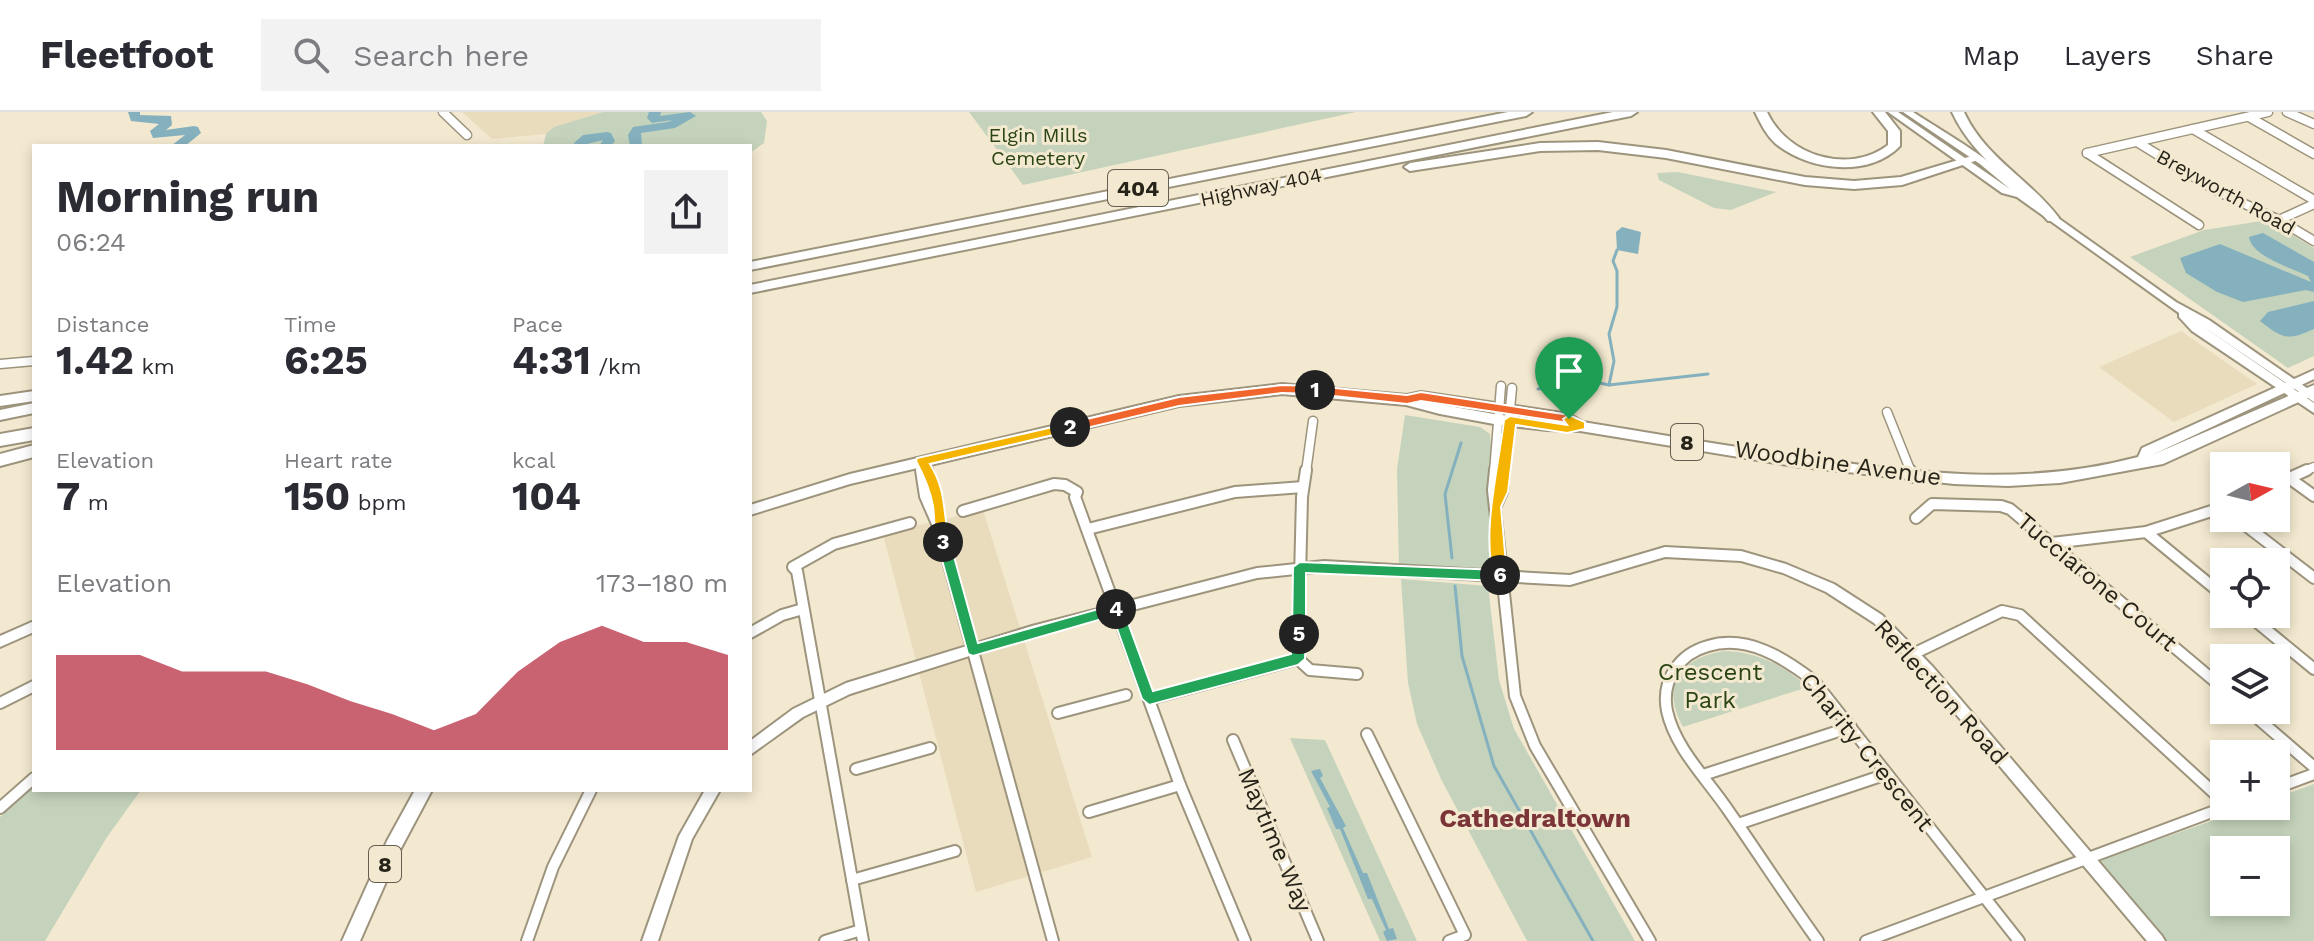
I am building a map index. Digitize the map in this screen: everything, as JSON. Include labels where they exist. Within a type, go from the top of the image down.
[{"type":"highway","points":[[1290,157],[1302,151],[1478,112]]},
{"type":"highway","name":"Highway 404","points":[[752,266],[1526,112]]},
{"type":"highway","name":"Highway 404","points":[[752,289],[1631,112]]},
{"type":"highway","points":[[1761,112],[1771,136],[1787,147],[1826,161],[1847,164],[1881,158],[1894,146],[1894,131],[1879,112]]},
{"type":"highway","points":[[1958,112],[1965,131],[1980,151],[2038,199],[2053,218]]},
{"type":"highway","points":[[1242,192],[1553,146],[1648,151],[1805,181],[1854,185],[1902,181],[1970,161]]},
{"type":"highway","points":[[0,401],[32,396]]},
{"type":"highway","points":[[0,415],[32,408]]},
{"type":"highway","points":[[0,440],[32,434]]},
{"type":"highway","points":[[0,460],[32,452]]},
{"type":"main road","name":"Woodbine Avenue","points":[[2144,460],[2147,451],[2314,374]]},
{"type":"main road","name":"Woodbine Avenue","points":[[752,509],[922,461],[1179,401],[1233,393],[1296,389],[1407,400],[1421,407],[1504,414],[1567,429],[1580,426],[1912,477],[2012,481],[2064,478],[2144,460],[2158,460],[2308,395]]},
{"type":"main road","name":"8","points":[[351,941],[393,847],[423,792]]},
{"type":"street","points":[[443,112],[467,135]]},
{"type":"street","points":[[1892,112],[1970,161]]},
{"type":"street","points":[[1907,112],[2005,191],[2020,195],[2172,304],[2196,328],[2288,386],[2308,395],[2314,409]]},
{"type":"street","points":[[2199,225],[2087,153],[2268,112]]},
{"type":"street","points":[[2287,112],[2314,124]]},
{"type":"street","points":[[2249,117],[2314,154]]},
{"type":"street","points":[[2193,129],[2314,202]]},
{"type":"street","name":"Breyworth Road","points":[[2137,142],[2217,191],[2279,220],[2314,241]]},
{"type":"street","points":[[2279,220],[2314,202]]},
{"type":"street","points":[[0,364],[32,361]]},
{"type":"street","points":[[1501,386],[1504,414],[1502,492],[1495,507],[1514,688],[1527,731],[1650,941]]},
{"type":"street","points":[[1504,414],[1512,388]]},
{"type":"street","points":[[1887,412],[1912,477]]},
{"type":"street","points":[[1313,421],[1303,487],[1298,659],[1310,670],[1357,674]]},
{"type":"street","points":[[922,461],[920,478],[930,512],[939,528],[1053,941]]},
{"type":"street","points":[[2290,478],[2314,467]]},
{"type":"street","points":[[2290,479],[2314,496]]},
{"type":"street","points":[[963,511],[1054,484],[1065,485],[1077,492],[1075,497],[1180,785],[1245,941]]},
{"type":"street","points":[[1088,529],[1235,492],[1303,487]]},
{"type":"street","name":"Tucciarone Court","points":[[1916,518],[1932,504],[2001,506],[2019,515],[2210,677]]},
{"type":"street","points":[[2052,543],[2146,532],[2210,512]]},
{"type":"street","points":[[825,941],[862,936],[797,571],[793,567],[806,557],[839,543],[910,523]]},
{"type":"street","points":[[2146,532],[2210,585]]},
{"type":"street","points":[[2254,532],[2314,578]]},
{"type":"street","name":"Reflection Road","points":[[752,747],[787,720],[820,700],[861,684],[1116,609],[1257,573],[1300,567],[1570,580],[1665,552],[1741,556],[1786,569],[1830,588],[1878,619],[1913,654],[2157,941]]},
{"type":"street","points":[[752,632],[782,615],[803,609]]},
{"type":"street","points":[[1913,654],[2002,611],[2020,615],[2210,789]]},
{"type":"street","points":[[0,642],[32,627]]},
{"type":"street","points":[[2264,628],[2314,669]]},
{"type":"street","name":"Charity Crescent","points":[[1818,941],[1674,730],[1667,711],[1665,687],[1674,667],[1702,647],[1721,642],[1768,651],[1814,681],[2019,941]]},
{"type":"street","points":[[1149,699],[1298,659]]},
{"type":"street","points":[[0,703],[32,687]]},
{"type":"street","points":[[1058,713],[1126,695]]},
{"type":"street","points":[[2264,724],[2314,767]]},
{"type":"street","points":[[1703,775],[1851,727]]},
{"type":"street","points":[[1367,734],[1465,935],[1449,941]]},
{"type":"street","name":"Maytime Way","points":[[1233,740],[1318,941]]},
{"type":"street","points":[[856,769],[930,748]]},
{"type":"street","points":[[1738,824],[1887,774]]},
{"type":"street","points":[[2290,783],[2314,774]]},
{"type":"street","points":[[0,808],[32,780]]},
{"type":"street","points":[[1089,812],[1180,785]]},
{"type":"street","points":[[527,941],[553,867],[590,792]]},
{"type":"street","points":[[650,941],[686,836],[712,792]]},
{"type":"street","points":[[1866,941],[2210,810]]},
{"type":"street","points":[[852,880],[955,851]]},
{"type":"shaded area","points":[[462,112],[603,112],[554,127],[546,134],[492,139]]},
{"type":"shaded area","points":[[2181,331],[2257,384],[2174,422],[2099,367]]},
{"type":"shaded area","points":[[983,510],[1092,857],[976,892],[883,534]]},
{"type":"green space","points":[[603,112],[761,112],[767,121],[764,143],[752,152],[752,144],[544,144],[546,134],[554,127]]},
{"type":"green space","name":"Elgin Mills Cemetery","points":[[969,112],[1356,112],[1023,185]]},
{"type":"green space","points":[[1678,172],[1776,192],[1731,210],[1714,208],[1659,180],[1657,173]]},
{"type":"green space","points":[[2268,220],[2314,248],[2314,356],[2288,368],[2130,257],[2204,230]]},
{"type":"green space","points":[[1405,415],[1480,427],[1490,434],[1500,578],[1399,571],[1397,469]]},
{"type":"green space","points":[[1401,579],[1488,586],[1499,680],[1514,729],[1635,941],[1527,941],[1441,779],[1417,724],[1408,683]]},
{"type":"green space","name":"Crescent Park","points":[[1724,651],[1769,661],[1808,687],[1683,727],[1673,698],[1678,676],[1695,660]]},
{"type":"green space","points":[[1290,738],[1325,740],[1417,941],[1380,941]]},
{"type":"green space","points":[[2314,784],[2314,941],[2166,941],[2097,861],[2214,820],[2290,820],[2290,793]]},
{"type":"green space","points":[[32,786],[32,792],[140,792],[107,837],[45,941],[0,941],[0,817]]},
{"type":"water","points":[[1622,227],[1641,232],[1638,254],[1617,250],[1616,232]]},
{"type":"water","points":[[2263,233],[2314,262],[2314,292],[2306,290],[2243,302],[2217,292],[2186,273],[2180,258],[2220,244],[2311,282],[2308,276],[2257,250],[2249,237]]},
{"type":"water","points":[[2314,301],[2314,329],[2305,333],[2286,336],[2274,332],[2260,321],[2268,312]]},
{"type":"water","points":[[1320,769],[1323,776],[1320,778],[1346,826],[1343,828],[1363,873],[1367,873],[1389,929],[1393,928],[1397,939],[1387,941],[1383,932],[1386,930],[1372,899],[1368,899],[1340,829],[1336,829],[1327,808],[1330,807],[1311,771]]},
{"type":"waterway","points":[[134,112],[135,118],[167,119],[166,125],[156,131],[157,135],[194,130],[195,133],[180,144]]},
{"type":"waterway","points":[[636,144],[634,135],[637,130],[671,125],[690,116],[684,114],[656,120],[653,118],[655,112]]},
{"type":"waterway","points":[[581,144],[587,138],[607,136],[607,144]]},
{"type":"waterway","points":[[1609,385],[1614,361],[1609,334],[1617,307],[1617,271],[1613,261],[1617,250]]},
{"type":"waterway","points":[[1609,385],[1708,374]]},
{"type":"waterway","points":[[1538,389],[1577,378],[1609,385]]},
{"type":"waterway","points":[[1452,558],[1445,494],[1461,443]]},
{"type":"waterway","points":[[1455,586],[1462,656],[1494,766],[1593,941]]},
{"type":"district","name":"Cathedraltown","points":[[1535,818]]},
{"type":"route","points":[[1282,389],[1407,400],[1421,397],[1569,419],[1580,426],[1567,429],[1510,420],[1502,492],[1495,507],[1500,576],[1300,567],[1298,659],[1149,699],[1116,609],[973,650],[939,528],[940,509],[932,478],[922,461],[1179,401],[1282,389]]}]
